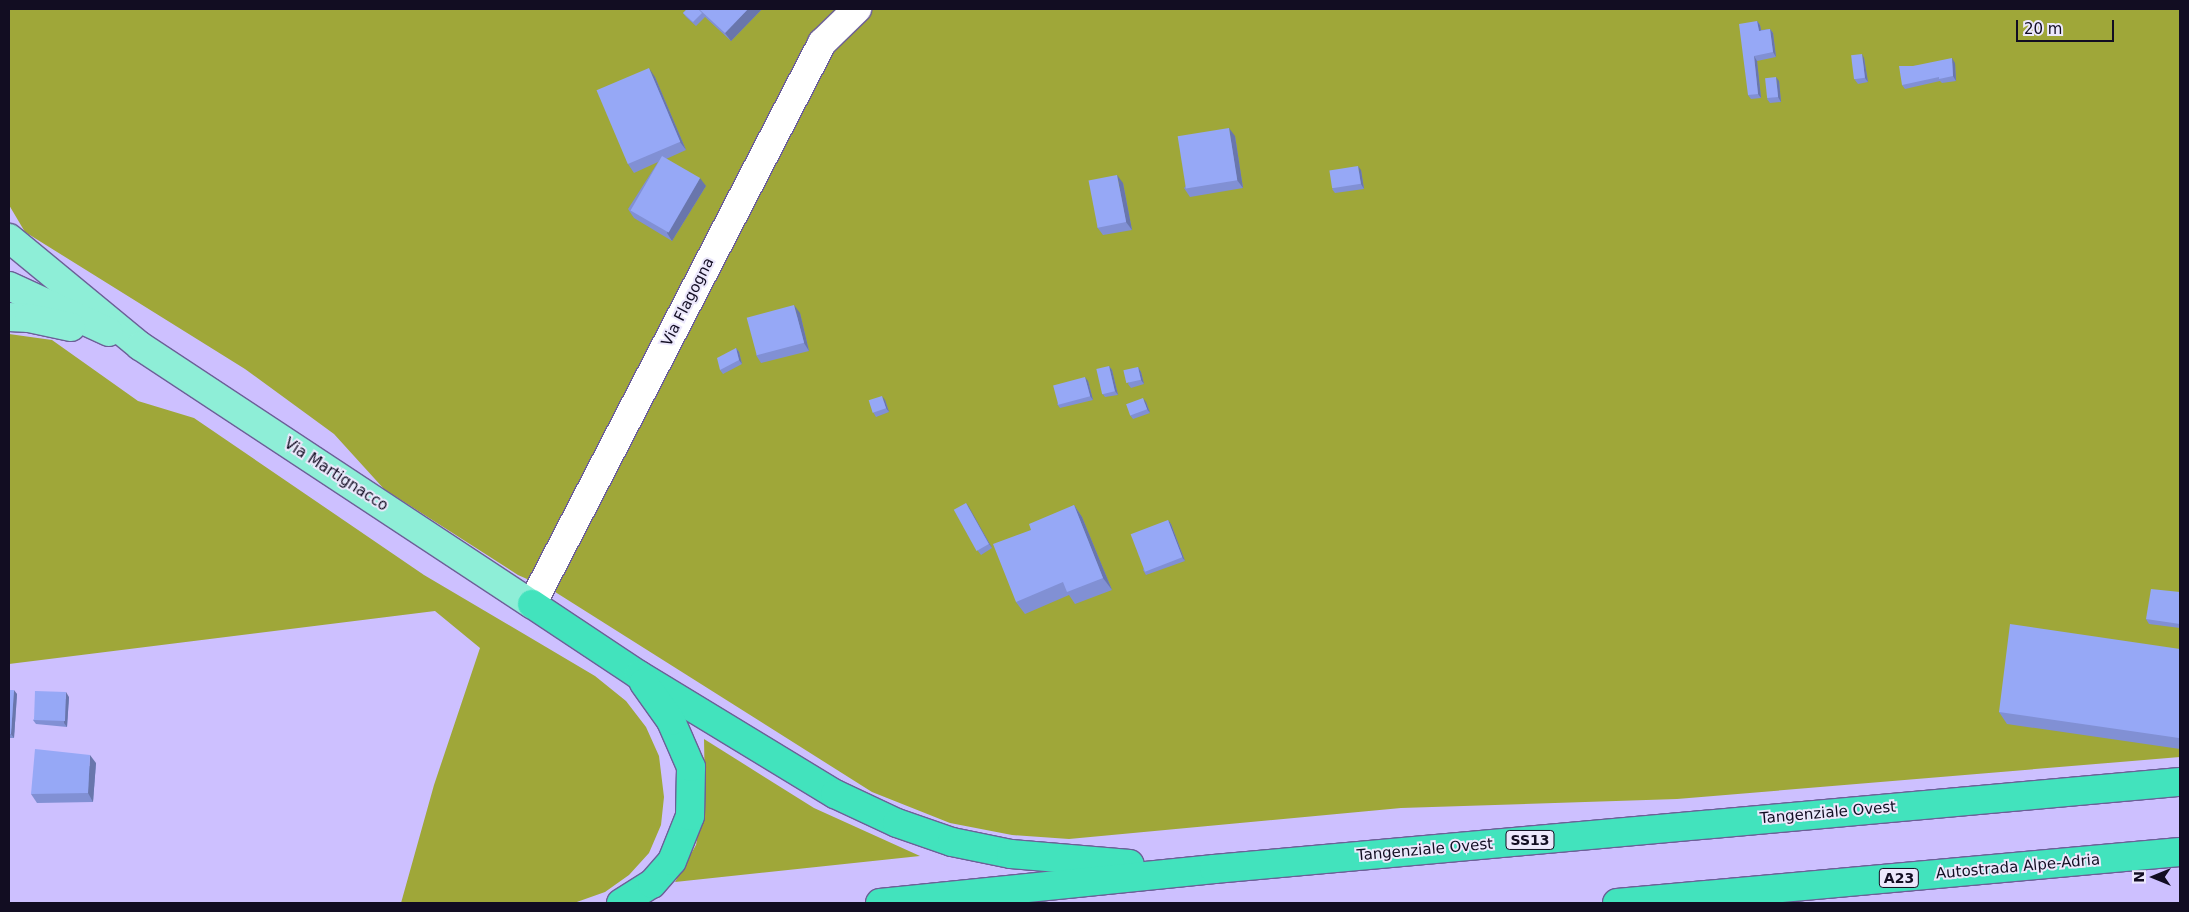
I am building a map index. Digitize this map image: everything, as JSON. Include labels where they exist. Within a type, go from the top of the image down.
[{"type":"highway","points":[[532,604],[639,675],[835,794],[897,824],[952,842],[1011,854],[1065,861],[1214,869]]},
{"type":"highway","points":[[621,903],[652,884],[672,861],[690,816],[693,789],[691,767],[671,721],[639,675]]},
{"type":"highway","name":"Tangenziale Ovest","points":[[880,903],[1214,869],[2180,782]]},
{"type":"highway","name":"Autostrada Alpe-Adria","points":[[1617,903],[2180,852]]},
{"type":"main road","name":"Via Martignacco","points":[[12,237],[140,346],[532,604]]},
{"type":"main road","name":"Via Martignacco","points":[[9,286],[140,346]]},
{"type":"main road","name":"Via Martignacco","points":[[9,317],[48,322],[140,346]]},
{"type":"street","name":"Via Flagogna","points":[[532,604],[822,43],[858,9]]},
{"type":"green space","points":[[9,9],[2180,9],[2180,757],[1677,799],[1401,808],[1069,839],[1012,835],[950,823],[872,792],[552,590],[518,575],[384,489],[334,434],[245,369],[25,232],[9,205]]},
{"type":"green space","points":[[9,334],[52,340],[138,401],[194,418],[424,575],[595,676],[626,701],[646,727],[659,756],[664,797],[661,825],[649,853],[629,875],[605,892],[574,903],[401,903],[434,785],[480,648],[435,611],[9,664]]},
{"type":"green space","points":[[704,739],[814,808],[920,856],[675,882],[696,845],[705,796]]},
{"type":"building","points":[[687,9],[698,9],[702,13],[693,22],[683,13]]},
{"type":"building","points":[[699,9],[748,9],[725,33]]},
{"type":"building","points":[[1757,21],[1759,31],[1770,29],[1773,52],[1754,56],[1758,94],[1748,95],[1739,24]]},
{"type":"building","points":[[1862,54],[1865,78],[1854,79],[1851,55]]},
{"type":"building","points":[[1952,58],[1953,76],[1902,85],[1899,66],[1913,66]]},
{"type":"building","points":[[649,68],[680,142],[628,164],[597,90]]},
{"type":"building","points":[[1776,77],[1778,97],[1767,98],[1765,78]]},
{"type":"building","points":[[1229,128],[1237,180],[1186,188],[1178,136]]},
{"type":"building","points":[[662,156],[700,178],[669,233],[630,211]]},
{"type":"building","points":[[1358,166],[1361,184],[1332,188],[1329,171]]},
{"type":"building","points":[[1117,175],[1126,222],[1098,228],[1089,181]]},
{"type":"building","points":[[794,305],[804,343],[757,355],[747,318]]},
{"type":"building","points":[[736,348],[739,360],[720,370],[717,358]]},
{"type":"building","points":[[1109,366],[1115,391],[1102,394],[1096,369]]},
{"type":"building","points":[[1138,367],[1141,380],[1126,383],[1123,370]]},
{"type":"building","points":[[1085,377],[1090,396],[1058,405],[1053,386]]},
{"type":"building","points":[[882,396],[886,408],[873,413],[869,400]]},
{"type":"building","points":[[1143,398],[1147,409],[1130,415],[1126,404]]},
{"type":"building","points":[[966,503],[989,544],[977,551],[954,510]]},
{"type":"building","points":[[1074,505],[1103,578],[1067,592],[1063,582],[1016,602],[993,544],[1031,530],[1029,524]]},
{"type":"building","points":[[1168,520],[1182,557],[1145,572],[1131,534]]},
{"type":"building","points":[[2151,589],[2180,592],[2180,624],[2146,619]]},
{"type":"building","points":[[2010,624],[2180,649],[2179,738],[1999,712]]},
{"type":"building","points":[[9,690],[14,690],[11,734],[9,734]]},
{"type":"building","points":[[35,691],[66,692],[65,721],[34,720]]},
{"type":"building","points":[[35,749],[90,755],[88,793],[31,794]]}]
